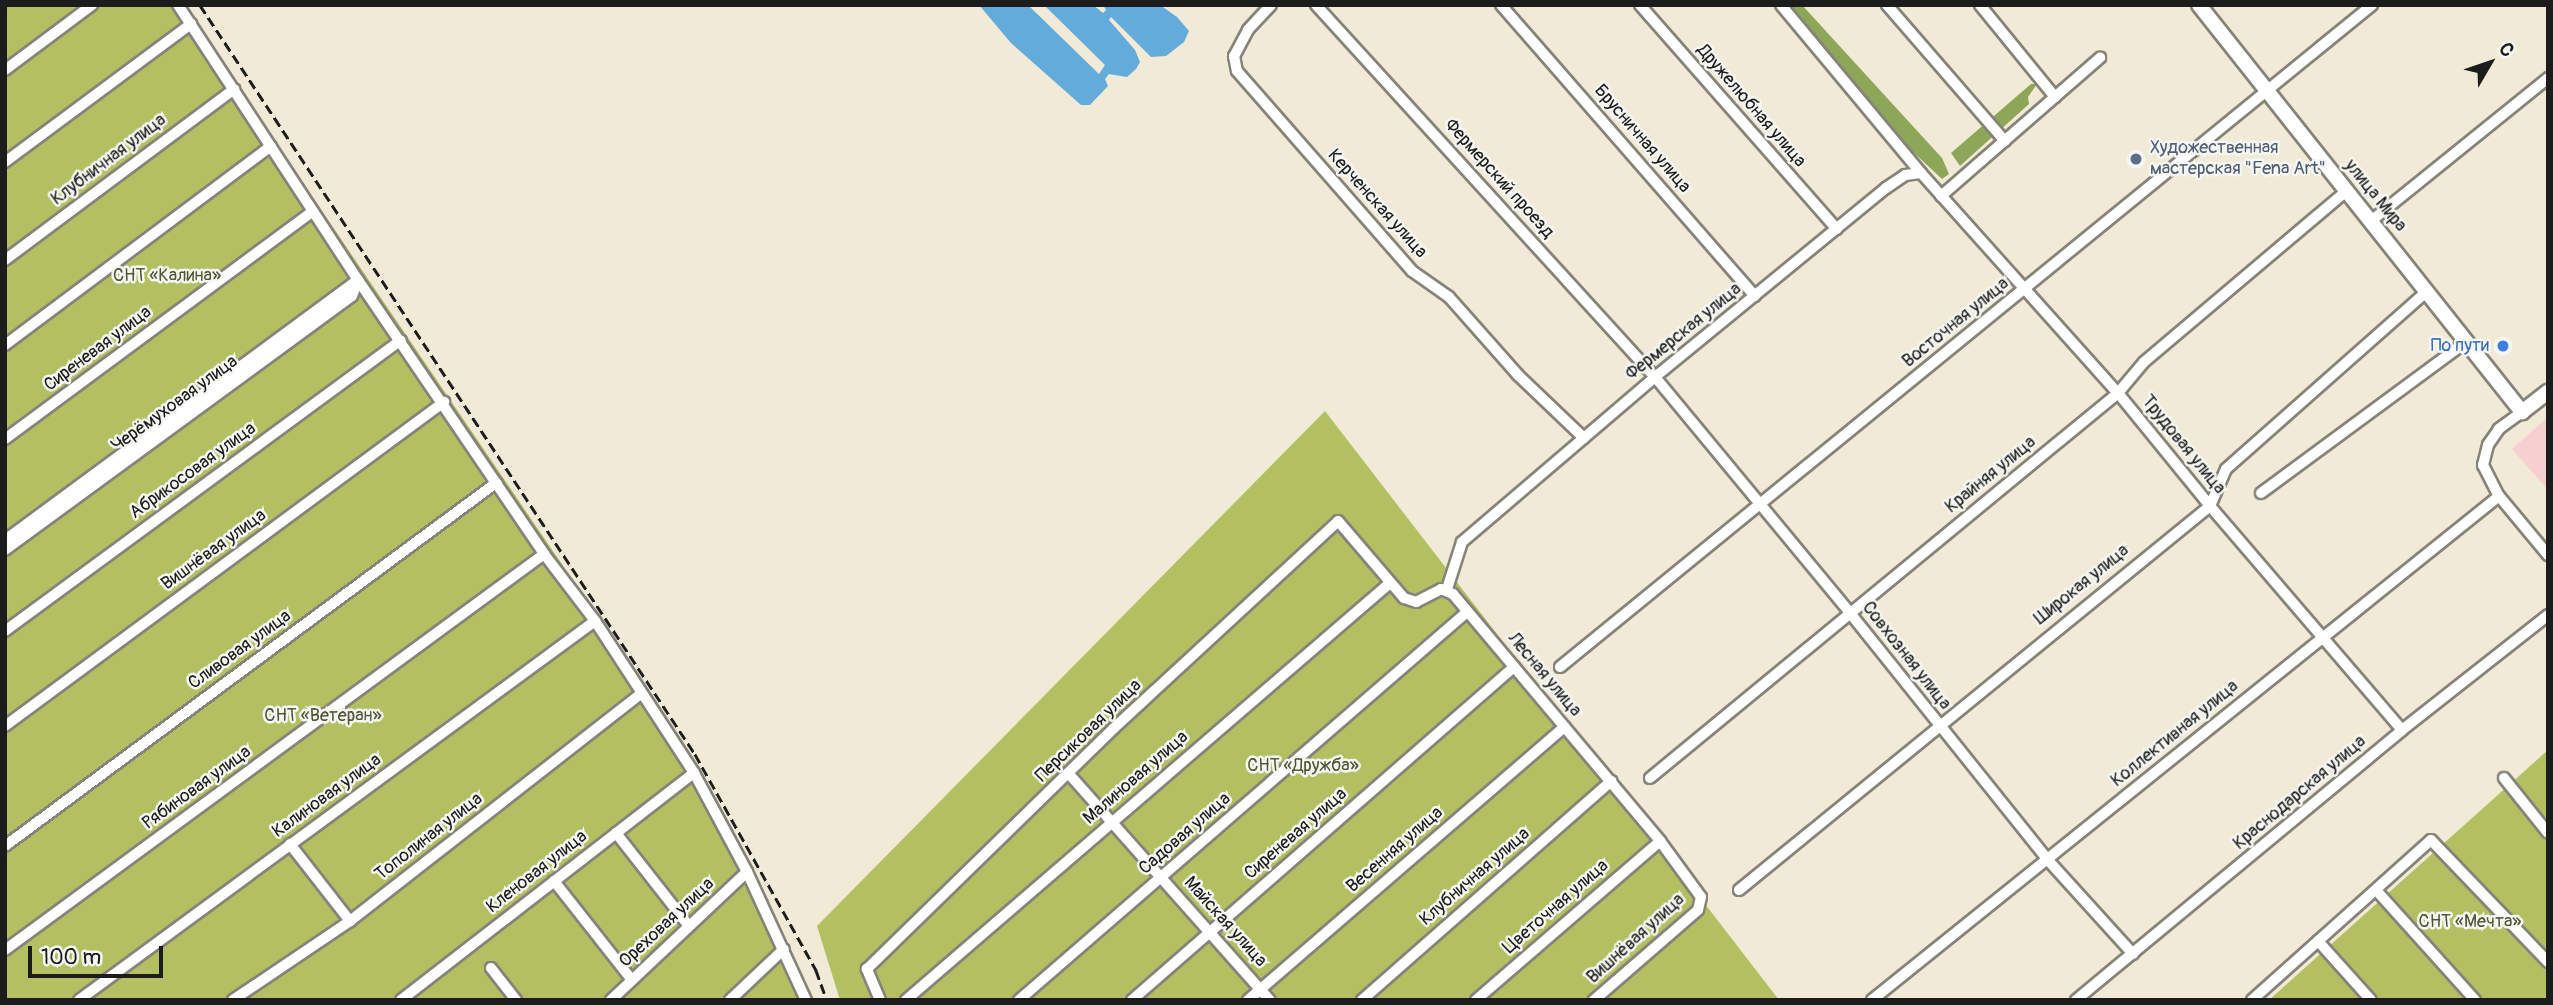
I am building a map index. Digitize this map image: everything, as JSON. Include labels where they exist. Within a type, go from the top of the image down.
[{"type":"street","points":[[5,70],[92,5]]},
{"type":"street","points":[[178,5],[358,280],[444,402],[544,554],[595,621],[694,773],[747,872],[806,1000]]},
{"type":"street","name":"Керченская улица","points":[[1271,5],[1248,30],[1234,56],[1237,71],[1412,271],[1449,297],[1518,374],[1584,438]]},
{"type":"street","name":"Фермерский проезд","points":[[1316,5],[1655,377]]},
{"type":"street","name":"Брусничная улица","points":[[1501,5],[1755,296]]},
{"type":"street","name":"Дружелюбная улица","points":[[1640,5],[1836,229]]},
{"type":"street","points":[[1781,5],[1921,173]]},
{"type":"street","points":[[1888,5],[2005,141]]},
{"type":"street","points":[[1980,5],[2054,97]]},
{"type":"street","name":"улица Мира","points":[[2199,5],[2522,412]]},
{"type":"street","name":"Восточная улица","points":[[1560,667],[2372,5]]},
{"type":"street","points":[[5,162],[191,24]]},
{"type":"street","points":[[1941,196],[2100,58]]},
{"type":"street","points":[[2371,221],[2548,78]]},
{"type":"street","name":"Клубничная улица","points":[[5,260],[233,89]]},
{"type":"street","points":[[5,345],[271,146]]},
{"type":"street","name":"Фермерская улица","points":[[1447,589],[1462,542],[1655,377],[1836,229],[1905,176],[1921,173]]},
{"type":"street","name":"Трудовая улица","points":[[1921,173],[2118,393],[2210,506],[2402,730]]},
{"type":"street","name":"Крайняя улица","points":[[1650,778],[2118,393],[2144,362],[2346,191]]},
{"type":"street","name":"Сиреневая улица","points":[[5,439],[313,211]]},
{"type":"street","points":[[5,540],[358,280]]},
{"type":"street","name":"Черёмуховая улица","points":[[5,550],[352,296],[358,280]]},
{"type":"street","name":"Широкая улица","points":[[1739,890],[2210,506],[2226,469],[2427,291]]},
{"type":"street","name":"Абрикосовая улица","points":[[5,631],[401,340]]},
{"type":"street","points":[[2261,493],[2467,341]]},
{"type":"street","name":"Совхозная улица","points":[[1655,377],[1850,613],[2047,859],[2133,954]]},
{"type":"street","points":[[2548,392],[2500,429],[2484,455],[2483,465],[2500,496],[2548,555]]},
{"type":"street","name":"Вишнёвая улица","points":[[5,726],[444,402]]},
{"type":"street","name":"Сливовая улица","points":[[5,846],[496,483]]},
{"type":"street","name":"Коллективная улица","points":[[1872,1000],[2500,496]]},
{"type":"street","name":"Персиковая улица","points":[[880,1000],[867,969],[1114,728],[1338,521],[1390,583]]},
{"type":"street","name":"Рябиновая улица","points":[[5,950],[544,554]]},
{"type":"street","points":[[1390,583],[1404,598],[1416,602],[1441,589],[1447,589]]},
{"type":"street","name":"Малиновая улица","points":[[906,1000],[1390,583]]},
{"type":"street","name":"Лесная улица","points":[[1447,589],[1660,841],[1701,897],[1702,903]]},
{"type":"street","name":"Садовая улица","points":[[1019,1000],[1467,612]]},
{"type":"street","name":"Краснодарская улица","points":[[2076,1000],[2402,730],[2548,615]]},
{"type":"street","name":"Калиновая улица","points":[[79,1000],[595,621]]},
{"type":"street","name":"Сиреневая улица","points":[[1132,1000],[1514,667]]},
{"type":"street","name":"Тополиная улица","points":[[233,1000],[350,921],[641,694]]},
{"type":"street","name":"Весенняя улица","points":[[1248,1000],[1564,727]]},
{"type":"street","name":"Кленовая улица","points":[[401,1000],[694,773]]},
{"type":"street","name":"Майская улица","points":[[1069,774],[1270,1000]]},
{"type":"street","points":[[2504,778],[2548,832]]},
{"type":"street","name":"Клубничная улица","points":[[1362,1000],[1611,781]]},
{"type":"street","points":[[616,833],[689,926]]},
{"type":"street","name":"Цветочная улица","points":[[1476,1000],[1660,841]]},
{"type":"street","points":[[2260,997],[2318,941],[2431,841],[2548,962]]},
{"type":"street","points":[[290,844],[350,921]]},
{"type":"street","name":"Ореховая улица","points":[[611,1000],[747,872]]},
{"type":"street","points":[[554,881],[632,980]]},
{"type":"street","points":[[2376,890],[2475,1000]]},
{"type":"street","name":"Вишнёвая улица","points":[[1594,1000],[1699,910],[1702,903]]},
{"type":"street","points":[[2318,941],[2371,1000]]},
{"type":"street","points":[[730,1000],[784,949]]},
{"type":"street","points":[[491,968],[516,1000]]},
{"type":"shaded area","points":[[2548,417],[2548,490],[2512,449]]},
{"type":"green space","name":"СНТ «Ветеран»","points":[[5,5],[182,5],[610,635],[724,815],[810,1000],[5,1000]]},
{"type":"green space","points":[[1784,5],[1802,5],[1942,158],[1949,174],[1942,179],[1897,137]]},
{"type":"green space","points":[[2031,84],[2037,84],[2028,97],[2029,104],[1960,166],[1951,153]]},
{"type":"green space","name":"СНТ «Дружба»","points":[[1325,411],[1779,1000],[840,1000],[817,926]]},
{"type":"green space","name":"СНТ «Мечта»","points":[[2548,750],[2548,1000],[2269,1000]]},
{"type":"water","points":[[979,5],[1028,5],[1099,74],[1105,65],[1044,5],[1093,5],[1103,13],[1106,10],[1103,5],[1160,5],[1177,17],[1189,31],[1184,42],[1166,56],[1151,57],[1111,17],[1109,20],[1135,50],[1140,62],[1127,77],[1109,74],[1105,79],[1108,86],[1090,105],[1081,105],[1011,43]]},
{"type":"railway","points":[[200,5],[695,754],[816,970],[827,1000]]},
{"type":"place","name":"Художественная мастерская \"Fena Art\"","points":[[2136,159]]},
{"type":"place","name":"По пути","points":[[2503,346]]},
{"type":"park label","name":"СНТ «Калина»","points":[[167,276]]}]
